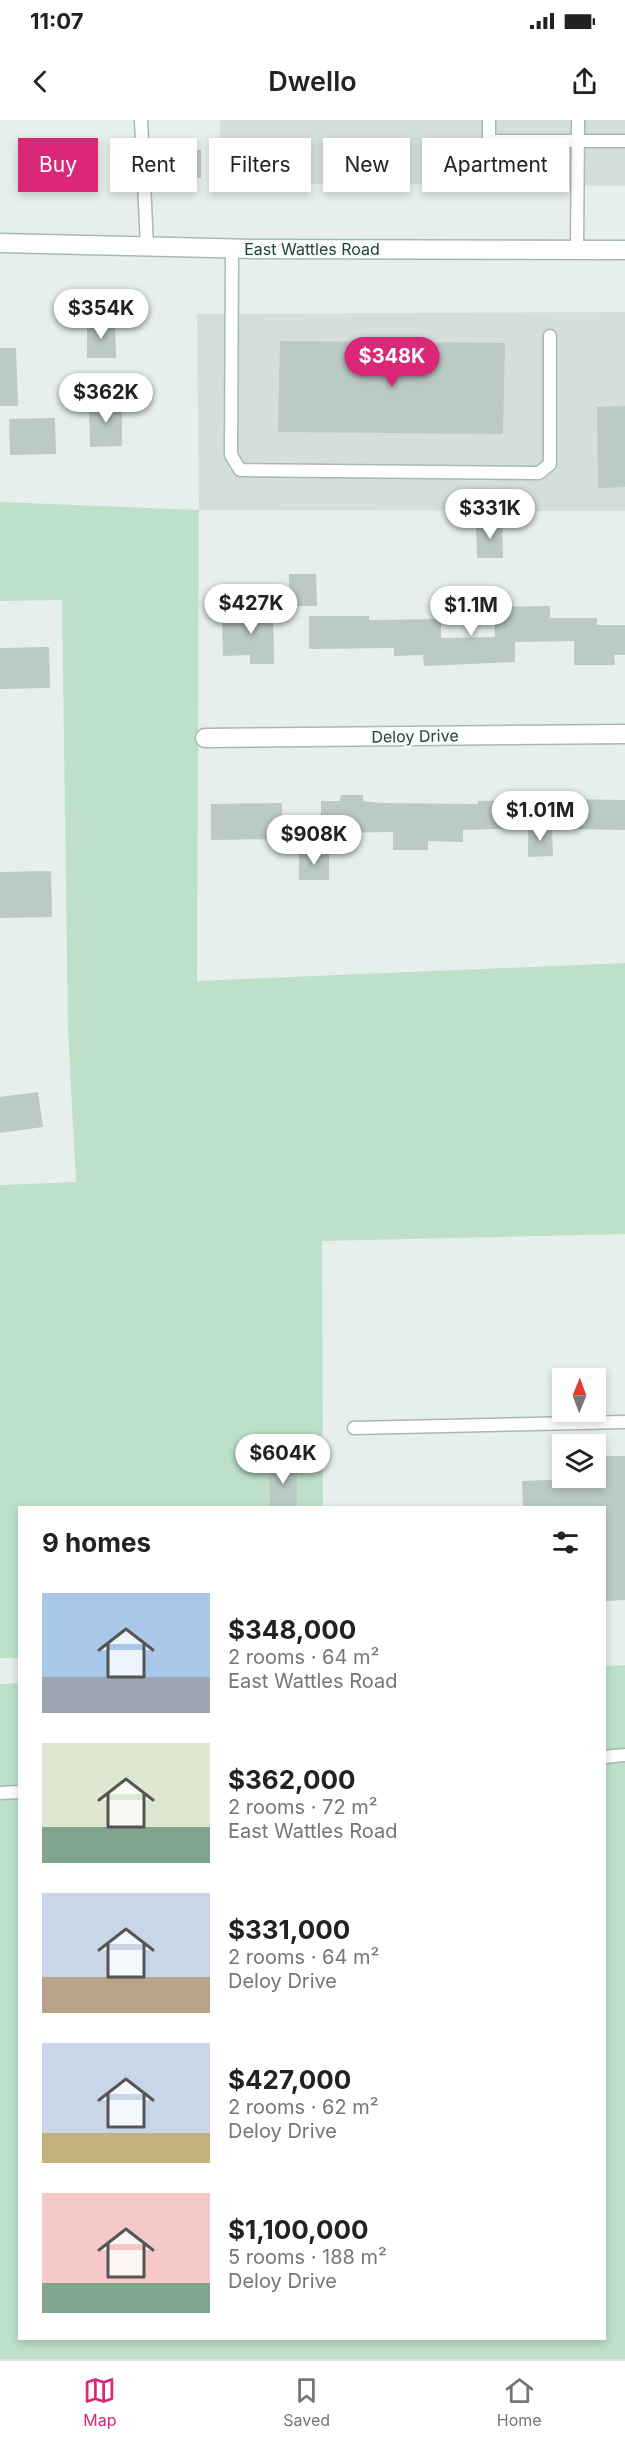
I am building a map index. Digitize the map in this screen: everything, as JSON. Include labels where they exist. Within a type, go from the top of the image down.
[{"type":"main road","name":"East Wattles Road","points":[[0,243],[232,249],[625,250]]},
{"type":"main road","name":"Deloy Drive","points":[[205,738],[625,734]]},
{"type":"lane","points":[[141,120],[147,246]]},
{"type":"lane","points":[[489,120],[489,141],[625,141]]},
{"type":"lane","points":[[577,250],[578,120]]},
{"type":"lane","points":[[232,249],[231,455],[240,470],[539,473],[550,464],[550,336]]},
{"type":"lane","points":[[354,1428],[625,1422]]},
{"type":"lane","points":[[606,1757],[625,1755]]},
{"type":"lane","points":[[0,1793],[18,1792]]},
{"type":"shaded area","points":[[220,120],[625,120],[625,186],[569,186],[569,138],[422,138],[422,184],[410,184],[410,138],[323,138],[323,184],[311,184],[311,138],[220,138]]},
{"type":"shaded area","points":[[625,312],[625,511],[199,510],[197,314]]},
{"type":"green space","points":[[0,502],[199,510],[197,981],[625,963],[625,1234],[322,1241],[323,1506],[18,1506],[18,1658],[0,1658],[0,1185],[76,1182],[68,1028],[62,600],[0,601]]},
{"type":"green space","points":[[625,1665],[625,2359],[0,2359],[0,1684],[18,1683],[18,2340],[606,2340],[606,1666]]},
{"type":"building","points":[[197,150],[201,150],[201,178],[197,178]]},
{"type":"building","points":[[87,321],[115,321],[116,358],[87,358]]},
{"type":"building","points":[[280,341],[505,343],[503,434],[278,432]]},
{"type":"building","points":[[0,348],[16,348],[18,406],[0,406]]},
{"type":"building","points":[[89,402],[122,402],[122,446],[90,447]]},
{"type":"building","points":[[625,406],[625,487],[598,488],[597,407]]},
{"type":"building","points":[[55,418],[56,454],[10,455],[9,419]]},
{"type":"building","points":[[476,521],[502,521],[503,558],[477,558]]},
{"type":"building","points":[[289,574],[316,574],[317,606],[289,606]]},
{"type":"building","points":[[240,605],[273,605],[274,664],[250,664],[250,655],[223,656],[222,621],[240,621]]},
{"type":"building","points":[[550,606],[550,618],[597,618],[597,625],[625,625],[625,655],[614,655],[615,665],[574,665],[574,641],[515,642],[515,662],[424,666],[423,655],[394,656],[394,648],[309,649],[309,616],[369,616],[369,620],[441,619],[441,638],[495,637],[494,607]]},
{"type":"building","points":[[49,647],[50,688],[0,689],[0,648]]},
{"type":"building","points":[[341,795],[363,795],[363,801],[380,803],[478,804],[478,801],[523,800],[523,828],[463,830],[463,842],[428,841],[428,850],[393,850],[393,832],[321,833],[321,801],[340,801]]},
{"type":"building","points":[[567,799],[625,800],[625,830],[567,829]]},
{"type":"building","points":[[282,803],[282,839],[211,840],[211,804]]},
{"type":"building","points":[[552,826],[553,856],[528,857],[528,827]]},
{"type":"building","points":[[299,851],[329,851],[329,880],[299,880]]},
{"type":"building","points":[[51,871],[52,917],[0,918],[0,872]]},
{"type":"building","points":[[38,1092],[43,1127],[0,1133],[0,1097]]},
{"type":"building","points":[[606,1456],[625,1456],[625,1600],[606,1601],[606,1506],[523,1506],[522,1481],[552,1480],[552,1488],[606,1488]]},
{"type":"building","points":[[269,1462],[297,1462],[297,1506],[270,1506]]}]
